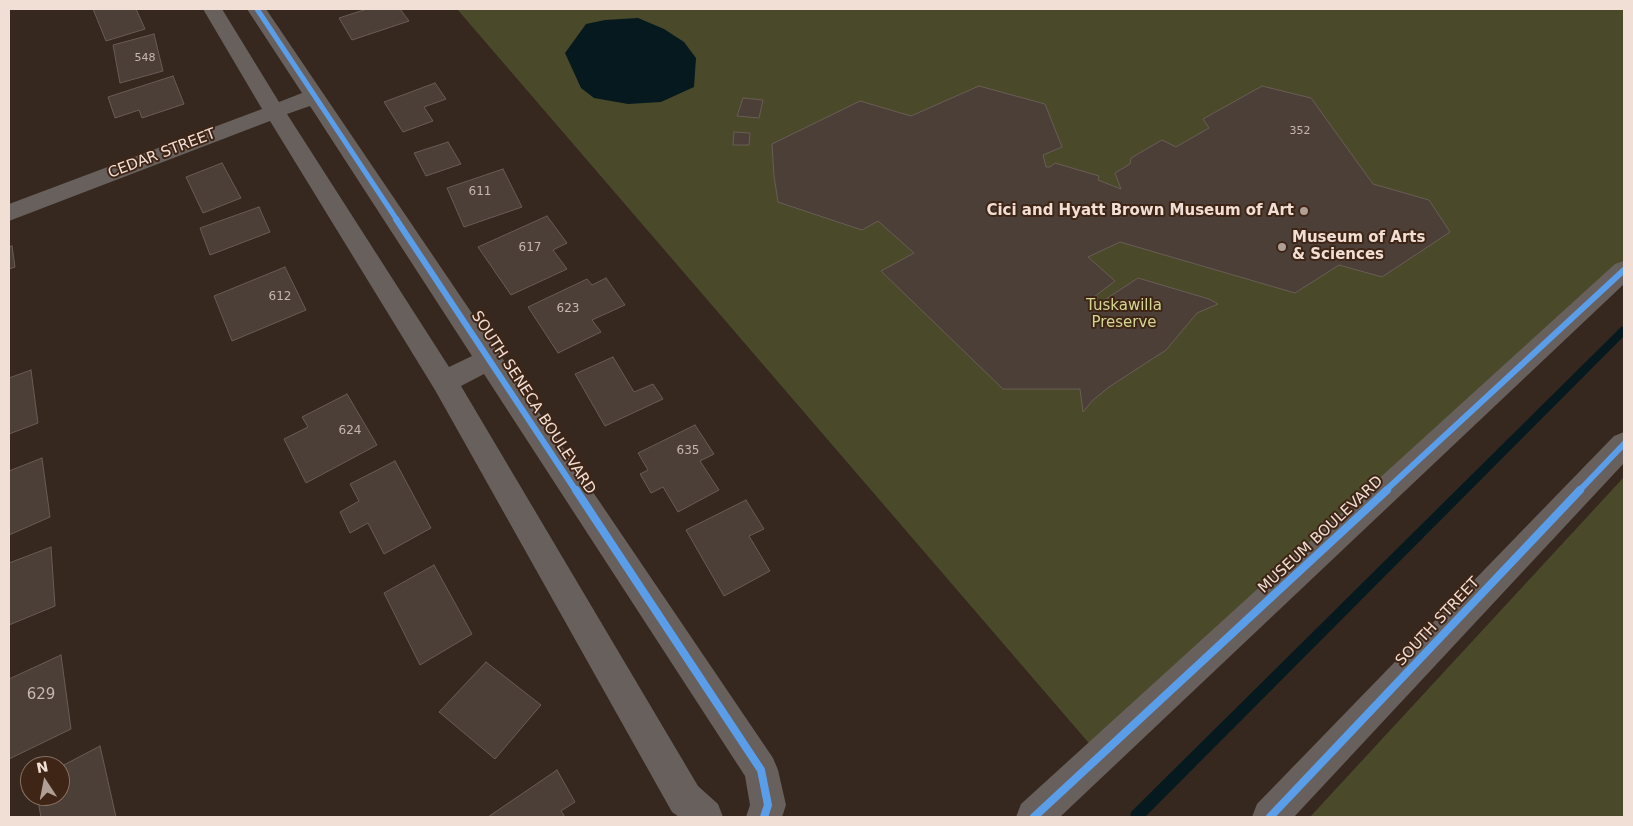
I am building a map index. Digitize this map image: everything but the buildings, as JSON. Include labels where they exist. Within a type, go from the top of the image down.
[{"type":"street","points":[[212,9],[274,112],[444,382],[685,799],[705,817]]},
{"type":"street","name":"SOUTH SENECA BOULEVARD","points":[[258,9],[761,770],[768,805],[764,817]]},
{"type":"street","name":"CEDAR STREET","points":[[9,213],[315,96]]},
{"type":"street","name":"MUSEUM BOULEVARD","points":[[1034,817],[1624,270]]},
{"type":"street","points":[[444,382],[489,360]]},
{"type":"street","name":"SOUTH STREET","points":[[1277,815],[1624,444]]},
{"type":"green space","name":"Tuskawilla Preserve","points":[[457,9],[1624,9],[1624,270],[1100,756]]},
{"type":"green space","points":[[1624,477],[1624,817],[1310,817]]},
{"type":"water","points":[[638,18],[664,29],[684,42],[696,58],[694,87],[661,102],[628,104],[594,98],[581,88],[565,53],[586,24],[605,20]]},
{"type":"waterway","points":[[1136,817],[1624,330]]},
{"type":"cycle path","points":[[257,9],[761,770],[768,805],[764,817]]},
{"type":"cycle path","points":[[1034,817],[1624,270]]},
{"type":"cycle path","points":[[1270,817],[1624,444]]},
{"type":"place","name":"Cici and Hyatt Brown Museum of Art","points":[[1304,211]]},
{"type":"place","name":"Museum of Arts & Sciences","points":[[1282,247]]}]
